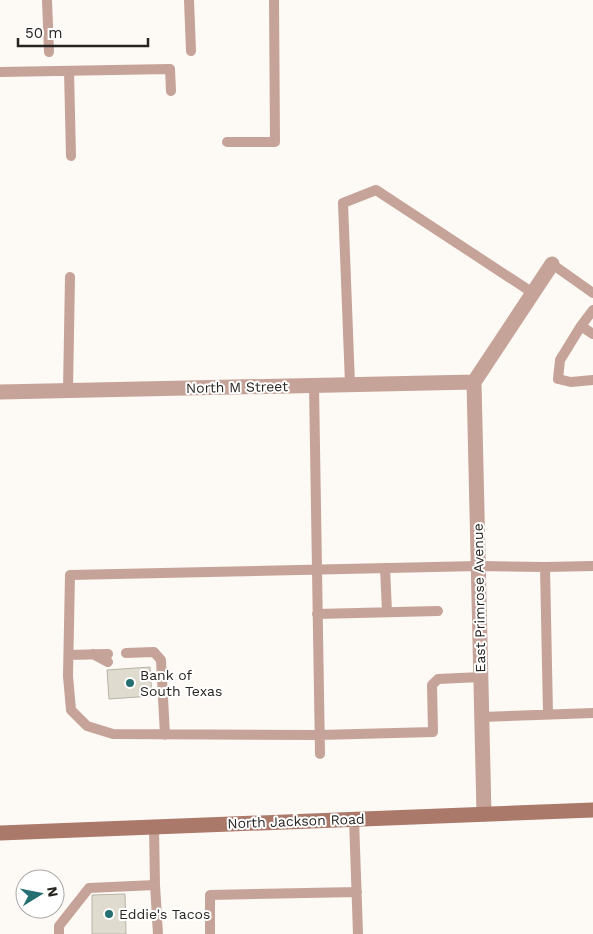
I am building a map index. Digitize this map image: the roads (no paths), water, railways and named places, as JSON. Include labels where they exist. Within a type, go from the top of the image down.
[{"type":"main road","name":"North Jackson Road","points":[[0,833],[593,810]]},
{"type":"street","points":[[474,382],[552,264]]},
{"type":"street","name":"North M Street","points":[[0,392],[474,382]]},
{"type":"street","name":"East Primrose Avenue","points":[[474,382],[484,814]]},
{"type":"lane","points":[[47,0],[49,52]]},
{"type":"lane","points":[[189,0],[191,51]]},
{"type":"lane","points":[[227,142],[275,142],[274,0]]},
{"type":"lane","points":[[0,72],[170,69],[171,91]]},
{"type":"lane","points":[[69,71],[71,156]]},
{"type":"lane","points":[[350,384],[343,203],[376,190],[533,292]]},
{"type":"lane","points":[[552,264],[593,292]]},
{"type":"lane","points":[[68,390],[70,277]]},
{"type":"lane","points":[[593,310],[560,360],[558,379],[571,382],[593,380]]},
{"type":"lane","points":[[581,326],[593,334]]},
{"type":"lane","points":[[314,385],[320,754]]},
{"type":"lane","points":[[480,677],[438,679],[432,685],[433,732],[320,735],[113,734],[87,726],[72,710],[68,676],[70,575],[478,566],[593,566]]},
{"type":"lane","points":[[545,567],[548,714]]},
{"type":"lane","points":[[385,568],[386,612]]},
{"type":"lane","points":[[317,614],[438,611]]},
{"type":"lane","points":[[125,655],[139,652],[154,652],[161,660],[165,734]]},
{"type":"lane","points":[[69,655],[92,654],[108,656]]},
{"type":"lane","points":[[481,716],[593,713]]},
{"type":"lane","points":[[354,819],[358,934]]},
{"type":"lane","points":[[154,827],[158,934]]},
{"type":"lane","points":[[59,934],[59,926],[89,888],[155,886]]},
{"type":"lane","points":[[210,934],[210,895],[357,892]]},
{"type":"place","name":"Bank of South Texas","points":[[130,683]]},
{"type":"place","name":"Eddie's Tacos","points":[[109,914]]}]
